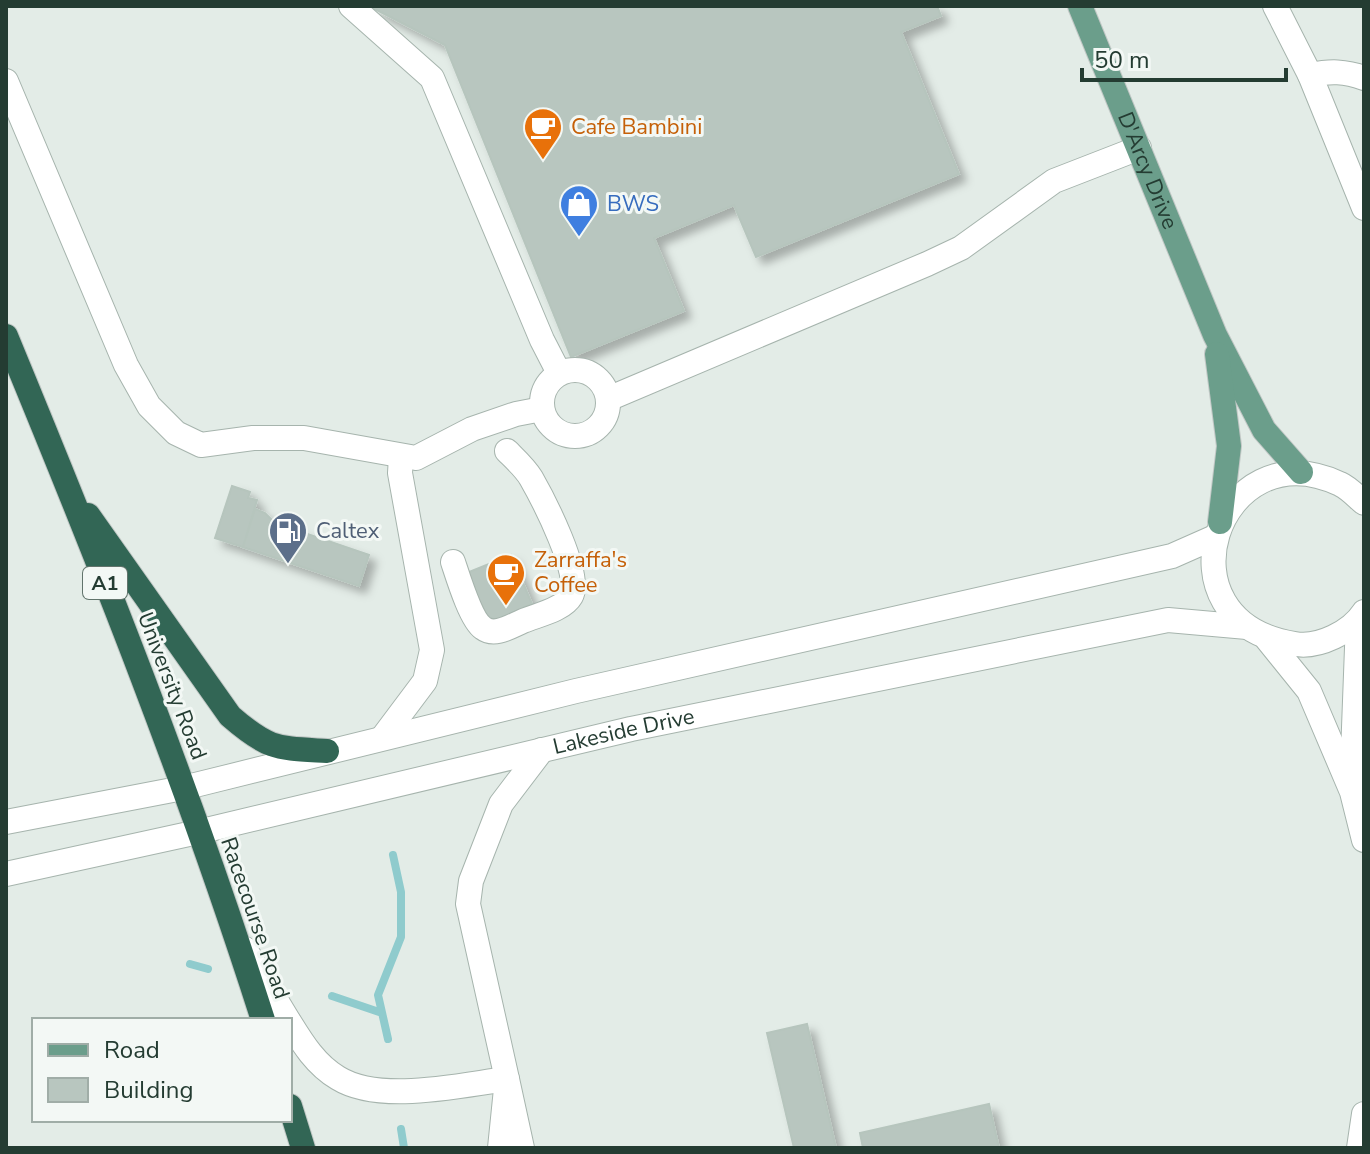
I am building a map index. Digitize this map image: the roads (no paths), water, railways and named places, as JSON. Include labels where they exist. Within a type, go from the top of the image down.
[{"type":"highway","name":"University Road","points":[[6,336],[68,487],[198,832]]},
{"type":"highway","points":[[68,487],[230,716],[253,737],[279,748],[327,751]]},
{"type":"highway","name":"Racecourse Road","points":[[198,832],[262,1018]]},
{"type":"highway","points":[[292,1112],[303,1148]]},
{"type":"main road","name":"D'Arcy Drive","points":[[1080,6],[1215,335],[1264,430],[1301,472]]},
{"type":"main road","name":"D'Arcy Drive","points":[[1215,335],[1229,446],[1218,530]]},
{"type":"street","points":[[351,6],[432,78],[542,340],[559,373]]},
{"type":"street","points":[[1275,6],[1310,75],[1364,208]]},
{"type":"street","points":[[1310,75],[1332,71],[1364,78]]},
{"type":"street","points":[[6,81],[126,365],[149,406],[176,433],[201,445],[253,438],[304,438],[416,458],[472,429],[542,409]]},
{"type":"street","points":[[608,399],[961,248],[1054,181],[1139,148]]},
{"type":"street","points":[[580,369],[590,373],[605,388],[608,410],[604,420],[586,434],[564,434],[554,428],[542,409],[545,388],[559,373],[580,369]]},
{"type":"street","points":[[494,421],[539,526]]},
{"type":"street","points":[[453,562],[476,619],[490,632],[559,606],[572,595],[575,586],[572,566],[530,475],[507,451]]},
{"type":"street","points":[[383,737],[425,681],[432,650],[400,473],[401,457]]},
{"type":"street","points":[[1364,503],[1353,484],[1301,472],[1268,478],[1240,495],[1218,530],[1212,558],[1221,596],[1232,613],[1257,633],[1309,691],[1352,792],[1364,840]]},
{"type":"street","points":[[6,822],[183,788],[383,737],[1172,556],[1218,530]]},
{"type":"street","points":[[1352,792],[1361,617]]},
{"type":"street","name":"Lakeside Drive","points":[[6,874],[646,726],[1168,620],[1257,633],[1299,645],[1331,639],[1361,617]]},
{"type":"street","points":[[522,1148],[468,904],[471,881],[501,804],[542,750]]},
{"type":"street","points":[[235,933],[287,1018]]},
{"type":"street","points":[[292,1027],[307,1051],[337,1078],[361,1089],[413,1090],[507,1079]]},
{"type":"street","points":[[500,1148],[507,1079]]},
{"type":"street","points":[[1359,1148],[1364,1114]]},
{"type":"waterway","points":[[388,1039],[378,995],[401,937],[401,892],[393,855]]},
{"type":"waterway","points":[[190,964],[208,969]]},
{"type":"waterway","points":[[332,996],[382,1013]]},
{"type":"waterway","points":[[401,1129],[404,1148]]},
{"type":"place","name":"Cafe Bambini","points":[[543,161]]},
{"type":"place","name":"BWS","points":[[579,238]]},
{"type":"place","name":"Caltex","points":[[288,565]]},
{"type":"place","name":"Zarraffa's Coffee","points":[[506,607]]}]
